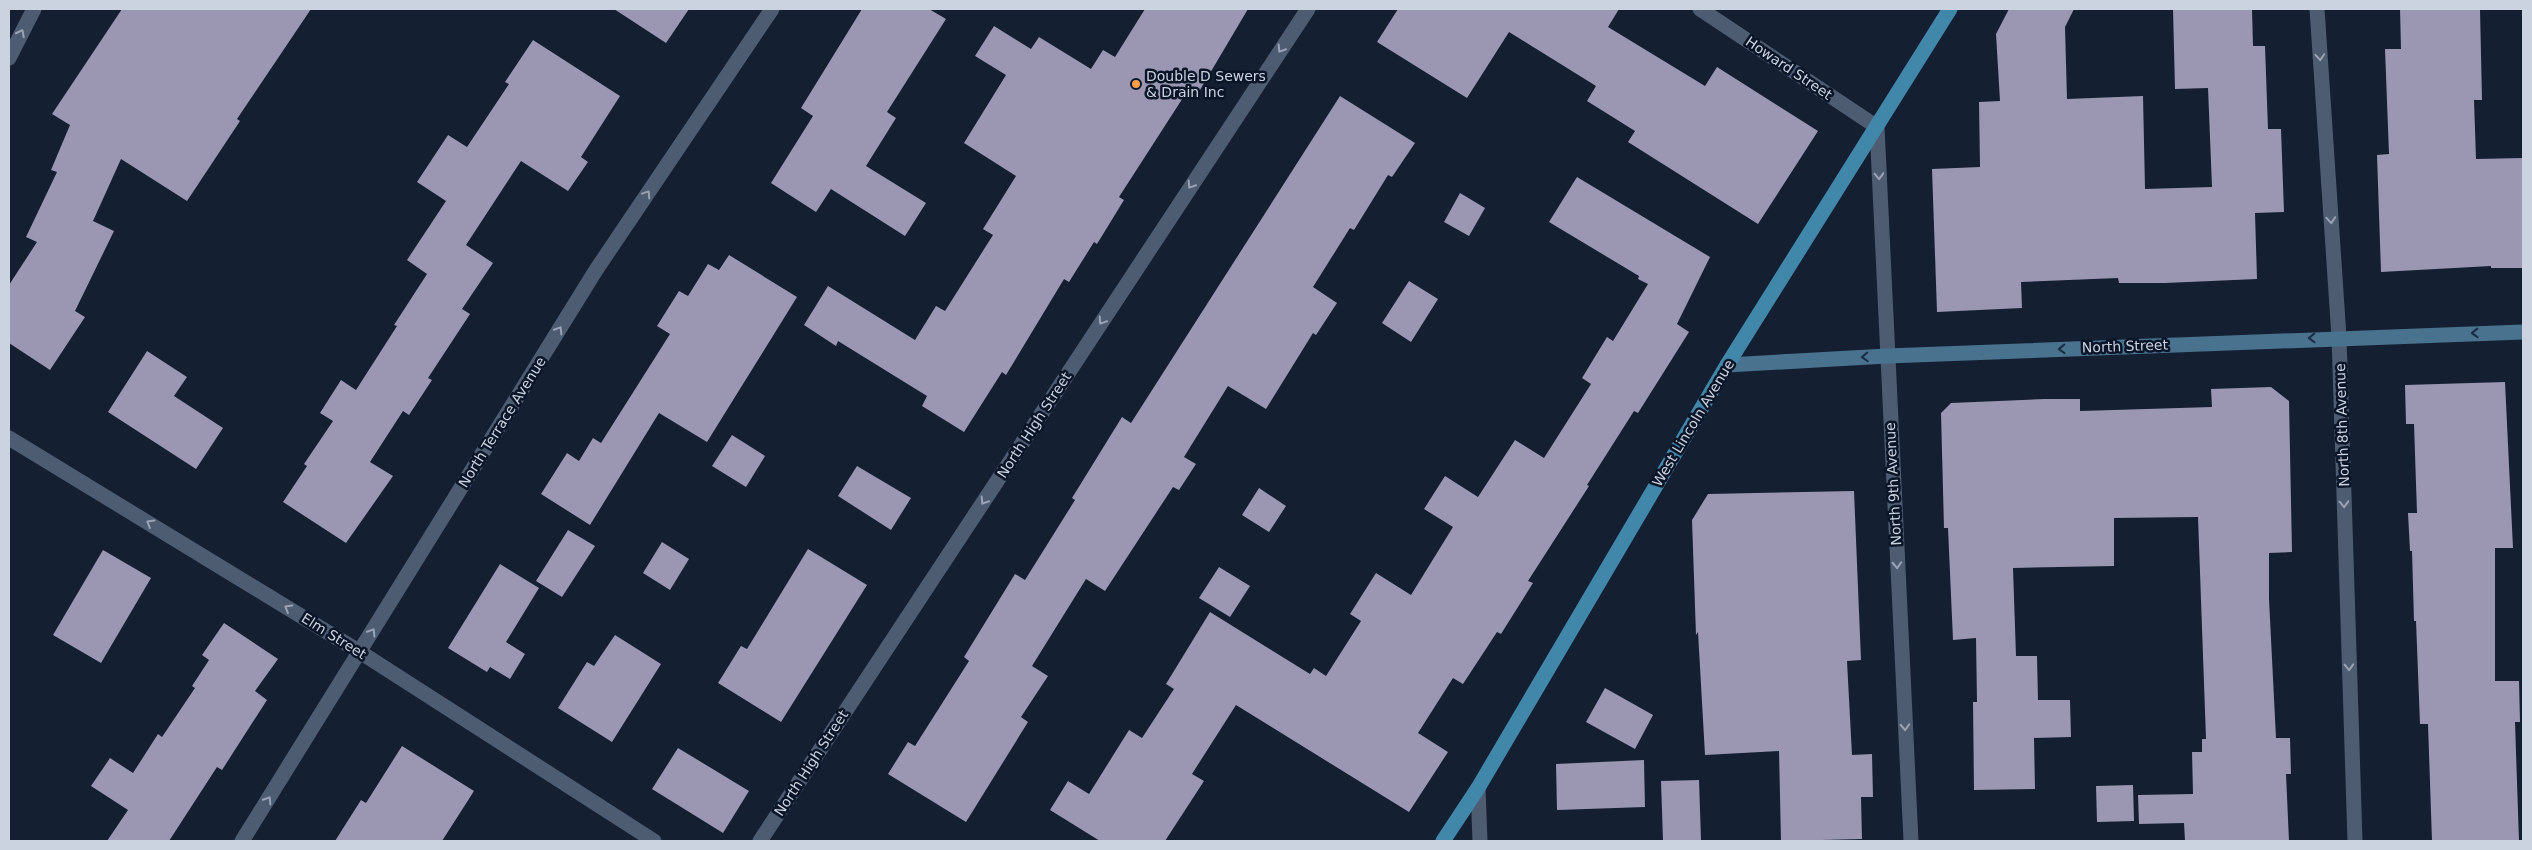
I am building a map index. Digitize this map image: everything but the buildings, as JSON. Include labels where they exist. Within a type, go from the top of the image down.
[{"type":"main road","name":"West Lincoln Avenue","points":[[1443,841],[1478,788],[1727,365],[1950,9]]},
{"type":"street","points":[[9,58],[34,9]]},
{"type":"street","name":"North Terrace Avenue","points":[[242,841],[596,270],[772,9]]},
{"type":"street","name":"North High Street","points":[[760,841],[1308,9]]},
{"type":"street","name":"Howard Street","points":[[1700,9],[1877,127]]},
{"type":"street","name":"North 8th Avenue","points":[[2317,9],[2339,337],[2355,841]]},
{"type":"street","name":"North 9th Avenue","points":[[1877,127],[1911,841]]},
{"type":"street","name":"North Street","points":[[1727,365],[1887,356],[2339,337],[2523,332]]},
{"type":"street","name":"Elm Street","points":[[9,438],[360,652],[654,841]]},
{"type":"street","points":[[1478,788],[1480,841]]},
{"type":"place","name":"Double D Sewers & Drain Inc","points":[[1136,84]]}]
